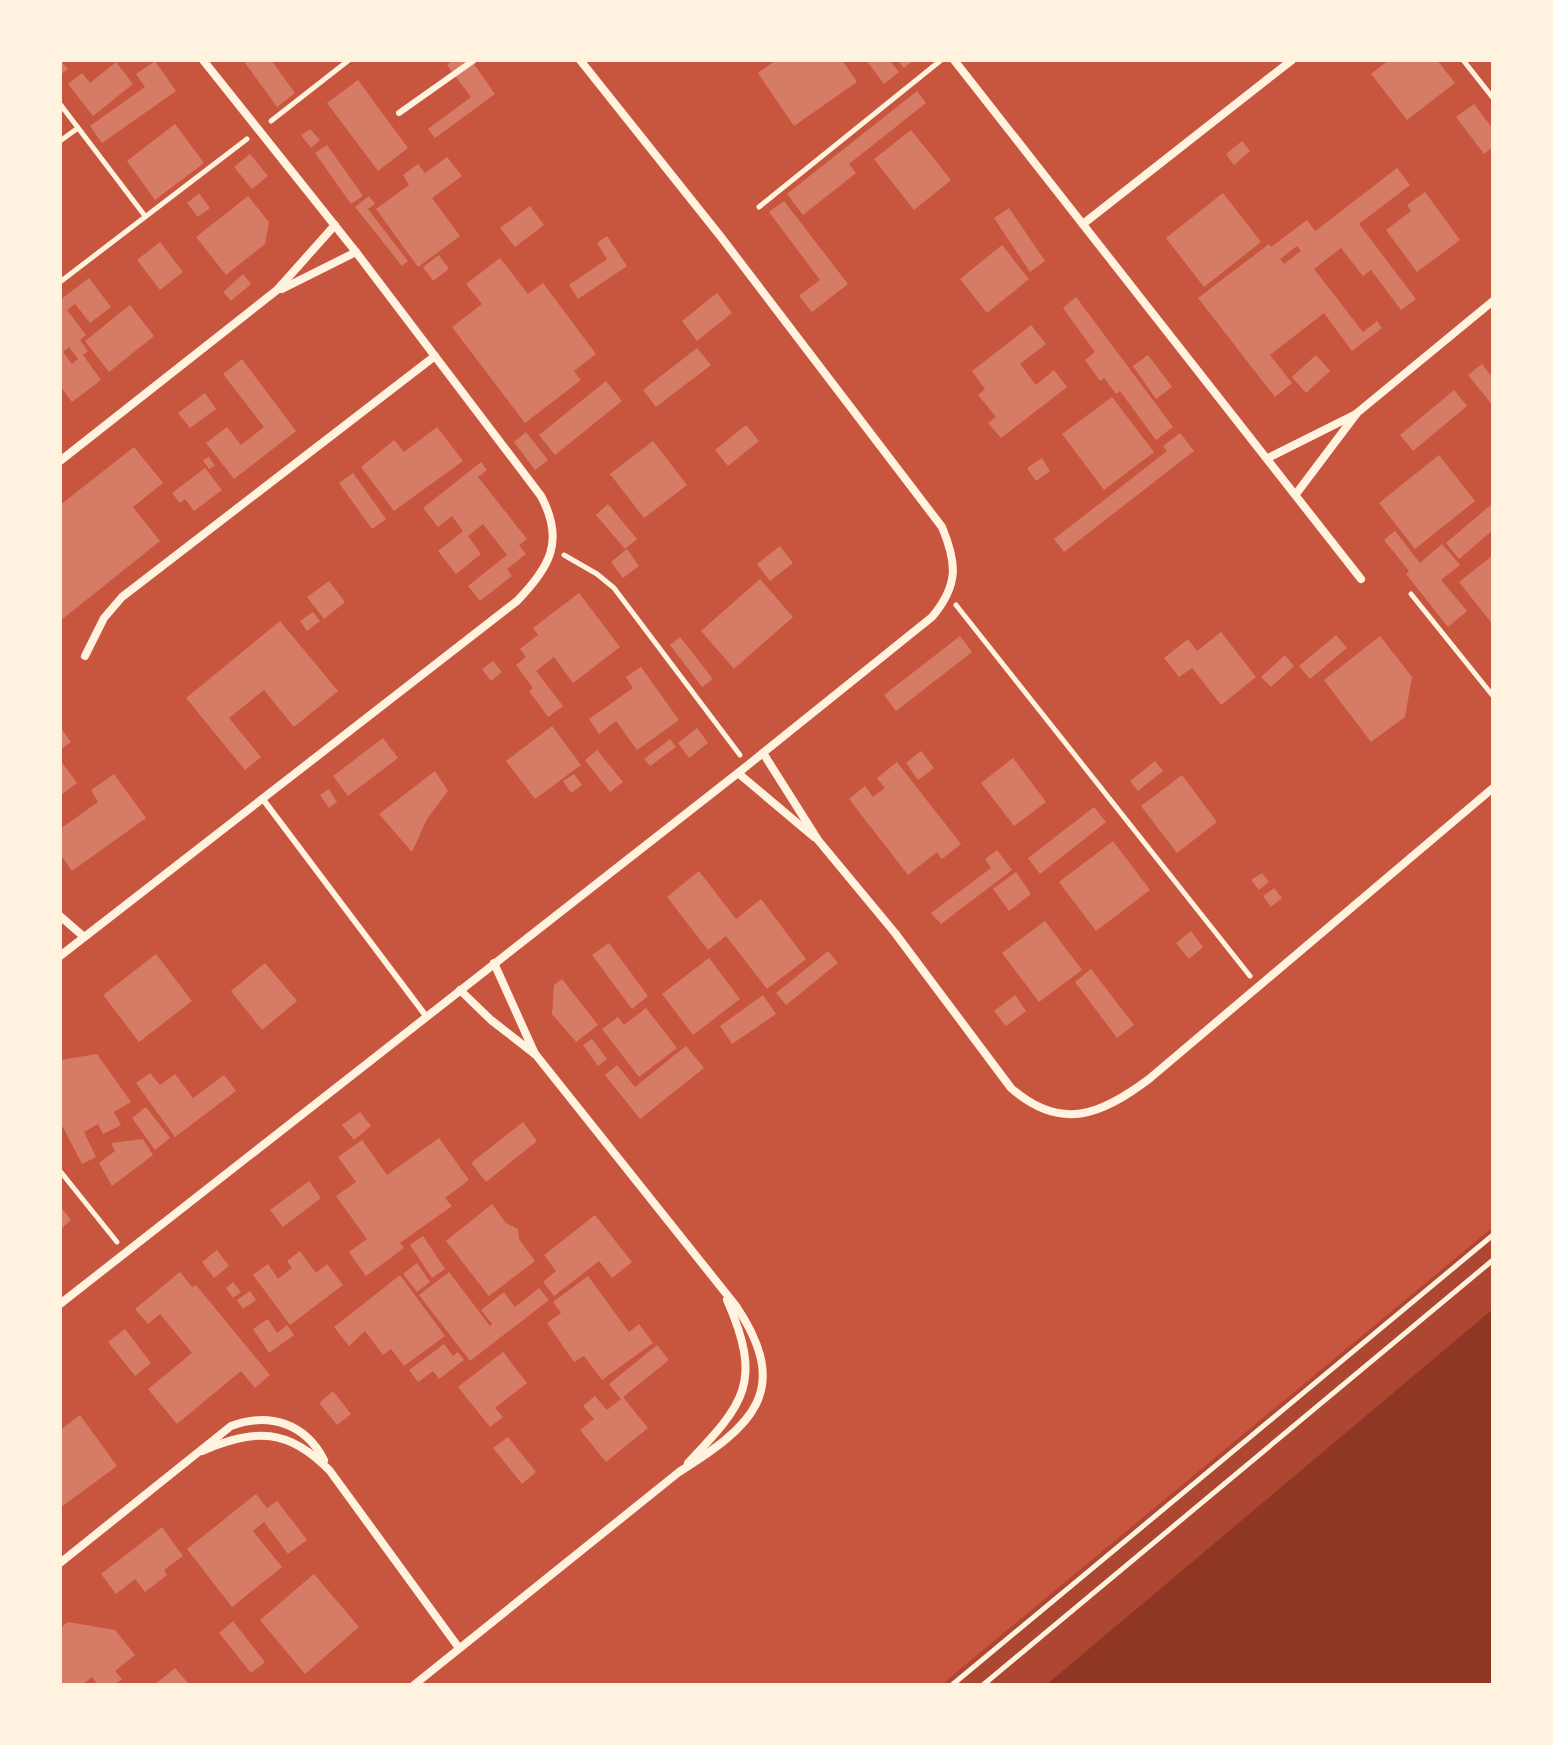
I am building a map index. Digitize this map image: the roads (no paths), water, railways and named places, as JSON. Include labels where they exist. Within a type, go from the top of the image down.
[{"type":"street","points":[[60,956],[517,601],[531,587],[553,550],[551,514],[541,496],[356,252],[203,60]]},
{"type":"street","points":[[60,1304],[748,766],[932,617],[948,595],[954,575],[953,553],[942,527],[721,237],[580,60]]},
{"type":"street","points":[[954,60],[1361,579]]},
{"type":"street","points":[[1083,224],[1292,60]]},
{"type":"street","points":[[60,461],[277,290],[335,225]]},
{"type":"street","points":[[277,290],[356,252]]},
{"type":"street","points":[[1268,458],[1357,413],[1493,301]]},
{"type":"street","points":[[85,656],[104,618],[122,597],[435,356]]},
{"type":"street","points":[[1296,494],[1357,413]]},
{"type":"street","points":[[763,753],[818,840],[895,933],[1011,1088],[1045,1111],[1067,1114],[1090,1113],[1121,1100],[1493,788]]},
{"type":"street","points":[[738,773],[818,840]]},
{"type":"street","points":[[60,916],[83,936]]},
{"type":"street","points":[[494,963],[536,1055]]},
{"type":"street","points":[[414,1685],[679,1472],[744,1425],[757,1402],[764,1372],[760,1347],[748,1323],[721,1287],[536,1055],[491,1020],[460,990]]},
{"type":"street","points":[[679,1472],[729,1418],[742,1395],[747,1376],[746,1352],[721,1287]]},
{"type":"street","points":[[60,1563],[231,1426],[264,1418],[282,1421],[309,1439],[459,1648]]},
{"type":"street","points":[[202,1451],[234,1437],[270,1436],[304,1448],[330,1471]]},
{"type":"lane","points":[[399,113],[474,60]]},
{"type":"lane","points":[[262,798],[426,1016]]}]
